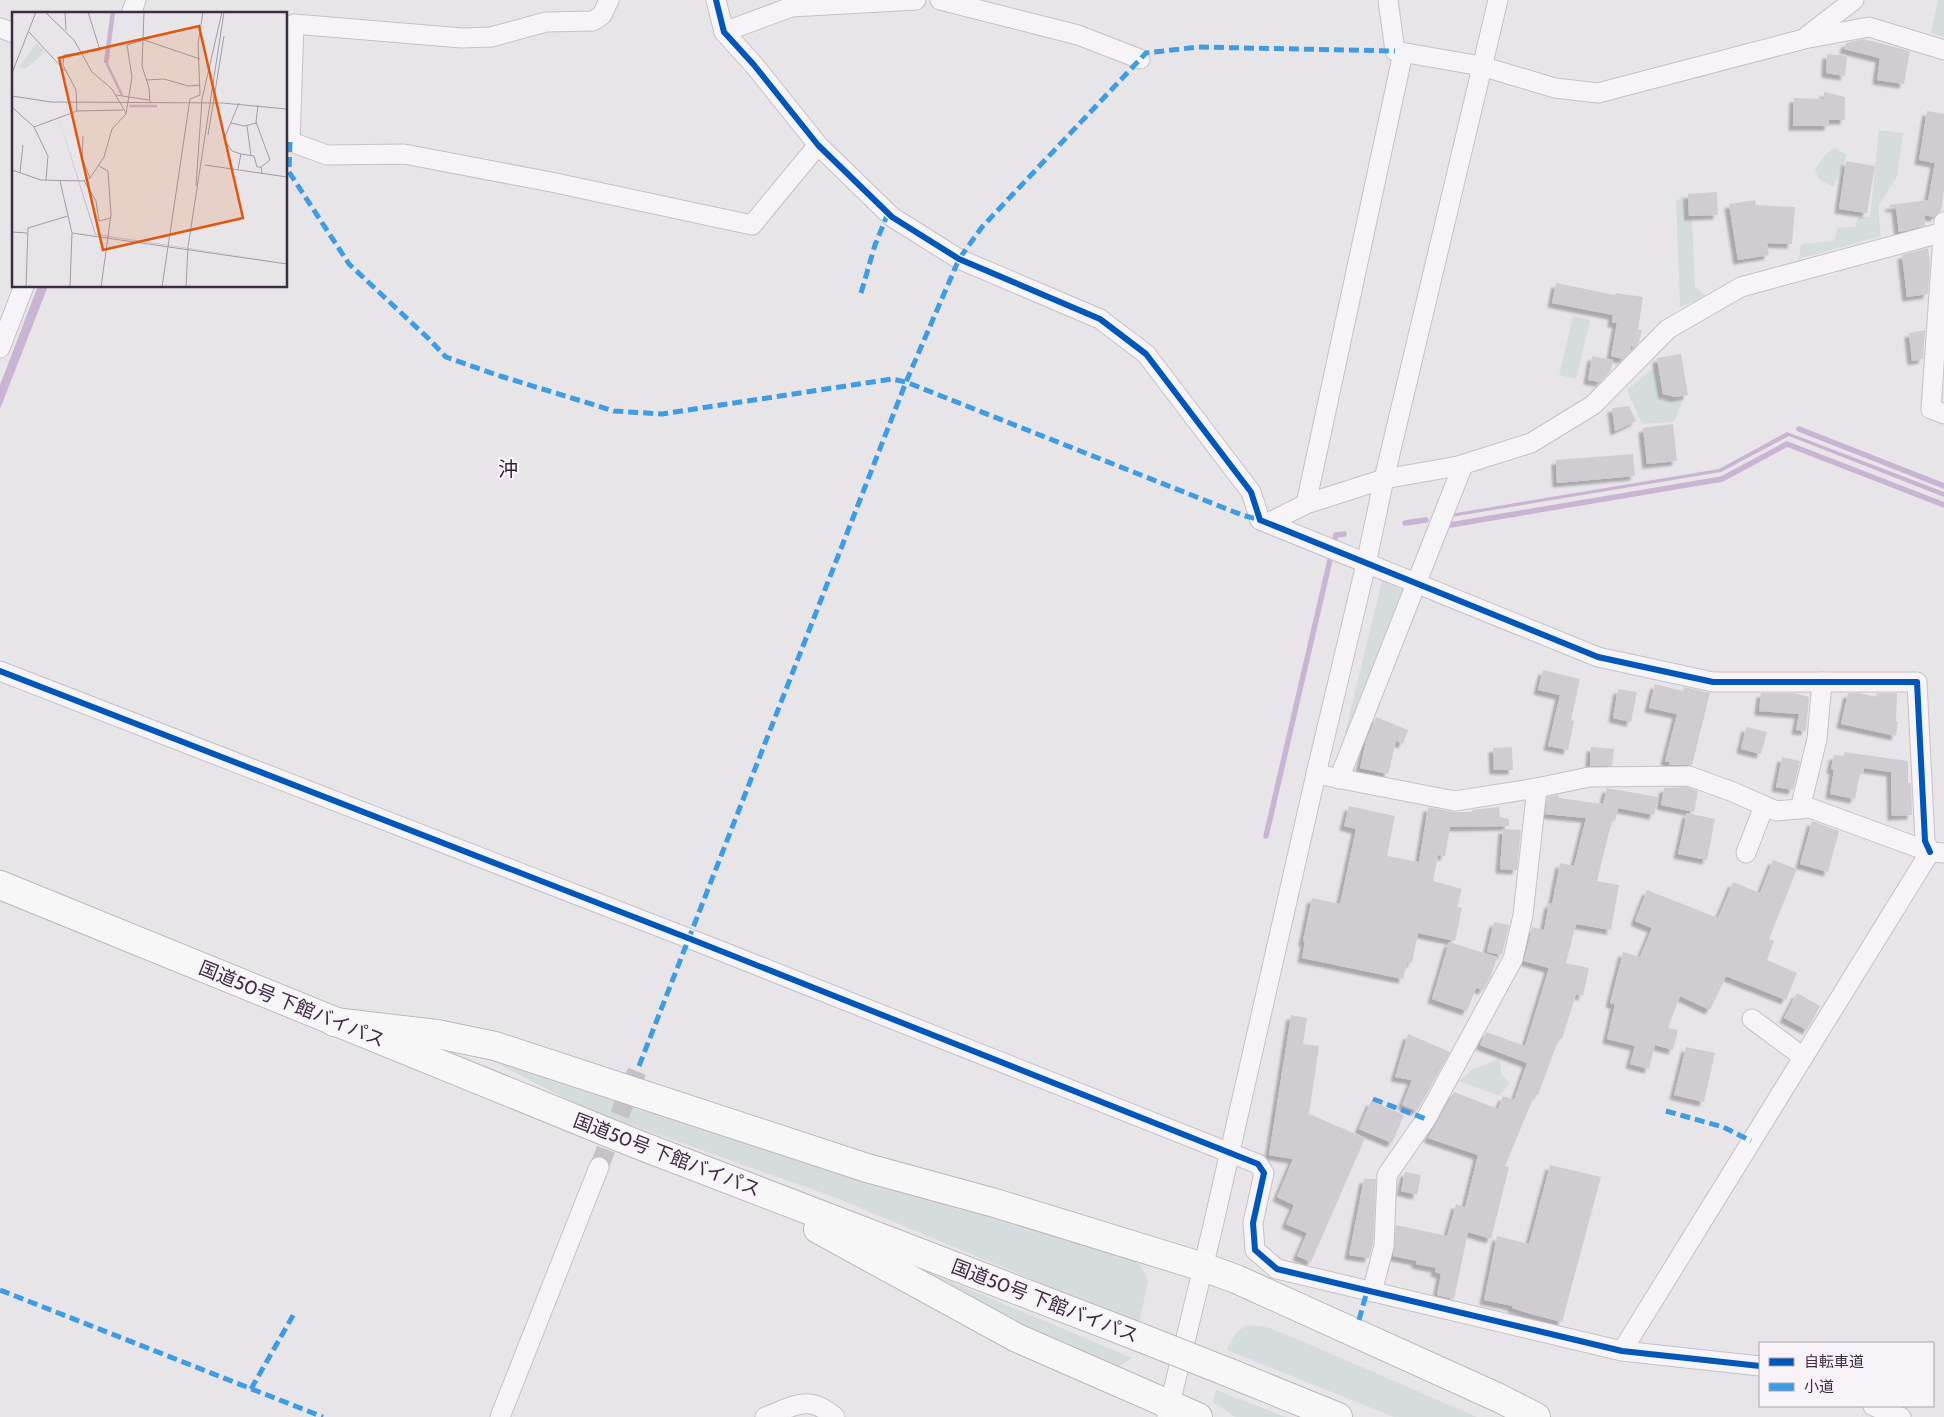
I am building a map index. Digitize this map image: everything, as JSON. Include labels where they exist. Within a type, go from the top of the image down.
[{"type":"highway","name":"国道50号 下館バイパス","points":[[0,884],[625,1140],[1139,1337],[1338,1417]]},
{"type":"highway","points":[[334,1022],[437,1034],[495,1046],[867,1168],[1004,1205],[1203,1267],[1499,1398],[1536,1417]]},
{"type":"highway","points":[[727,1179],[1017,1338],[1169,1411],[1198,1417]]},
{"type":"street","points":[[132,12],[136,0]]},
{"type":"street","points":[[609,0],[602,14],[593,21],[546,22],[491,37],[462,38],[294,24],[288,141],[327,156],[412,156],[551,182],[752,225],[818,144]]},
{"type":"street","points":[[716,0],[724,32],[754,65],[818,144],[892,217],[959,259],[1100,319],[1146,354],[1251,492],[1260,520],[1598,657],[1713,682],[1917,682],[1925,841],[1937,852]]},
{"type":"street","points":[[724,32],[790,7],[916,0]]},
{"type":"street","points":[[940,0],[1078,36],[1140,60]]},
{"type":"street","points":[[1388,0],[1395,51],[1481,66],[1555,88],[1598,92],[1804,39],[1869,27],[1944,50]]},
{"type":"street","points":[[1169,1411],[1366,564],[1384,479],[1498,0]]},
{"type":"street","points":[[1804,39],[1854,0]]},
{"type":"street","points":[[0,28],[12,32]]},
{"type":"street","points":[[1306,504],[1403,53]]},
{"type":"street","points":[[1268,522],[1306,504],[1384,479],[1463,464],[1531,443],[1593,405],[1668,329],[1741,287],[1943,229],[1931,409],[1944,414]]},
{"type":"street","points":[[0,348],[23,288]]},
{"type":"street","points":[[1339,779],[1463,464]]},
{"type":"street","points":[[0,671],[688,938],[1258,1164],[1264,1173],[1252,1223],[1255,1250],[1277,1269],[1622,1351],[1759,1366]]},
{"type":"street","points":[[1800,809],[1817,739],[1822,682]]},
{"type":"street","points":[[1316,774],[1455,801],[1537,788],[1589,777],[1689,776],[1733,792],[1776,811],[1810,808],[1937,852]]},
{"type":"street","points":[[1372,1292],[1384,1246],[1387,1175],[1426,1119],[1513,959],[1523,915],[1537,788]]},
{"type":"street","points":[[1746,853],[1764,806]]},
{"type":"street","points":[[1622,1351],[1803,1057],[1937,852]]},
{"type":"street","points":[[1752,1019],[1803,1057]]},
{"type":"street","points":[[500,1417],[599,1167]]},
{"type":"street","points":[[765,1417],[804,1402],[824,1408],[835,1417]]},
{"type":"street","points":[[1876,1407],[1901,1417]]},
{"type":"shaded area","points":[[1938,0],[1944,0],[1944,37],[1931,33]]},
{"type":"shaded area","points":[[1879,130],[1903,133],[1897,176],[1879,205],[1881,236],[1799,259],[1801,244],[1834,241],[1838,227],[1855,227],[1858,217],[1870,217]]},
{"type":"shaded area","points":[[1835,148],[1847,155],[1833,187],[1819,179],[1815,169],[1826,154]]},
{"type":"shaded area","points":[[1684,196],[1687,221],[1692,220],[1695,286],[1706,297],[1680,307],[1676,201]]},
{"type":"shaded area","points":[[37,288],[47,288],[0,409],[0,385]]},
{"type":"shaded area","points":[[1573,316],[1590,320],[1576,379],[1559,375]]},
{"type":"shaded area","points":[[1655,367],[1661,400],[1683,399],[1674,422],[1642,424],[1627,390]]},
{"type":"shaded area","points":[[1787,432],[1944,492],[1944,497],[1789,436],[1721,472],[1451,517],[1450,514],[1719,469]]},
{"type":"shaded area","points":[[1382,581],[1405,591],[1338,762]]},
{"type":"shaded area","points":[[1500,1058],[1501,1074],[1510,1083],[1499,1096],[1459,1081],[1472,1070]]},
{"type":"shaded area","points":[[495,1060],[1128,1257],[1141,1266],[1148,1281],[1139,1324],[839,1199],[586,1109],[502,1066]]},
{"type":"shaded area","points":[[883,1253],[1132,1358],[1115,1369],[1092,1363]]},
{"type":"shaded area","points":[[1246,1325],[1267,1327],[1477,1417],[1394,1417],[1227,1350],[1234,1336]]},
{"type":"shaded area","points":[[1216,1390],[1286,1417],[1235,1417],[1213,1402]]},
{"type":"building","points":[[1864,39],[1910,51],[1904,84],[1877,80],[1880,58],[1844,49],[1846,43]]},
{"type":"building","points":[[1827,54],[1847,56],[1845,76],[1826,73]]},
{"type":"building","points":[[1824,92],[1845,97],[1845,120],[1829,120],[1829,126],[1793,126],[1794,98],[1824,99]]},
{"type":"building","points":[[1927,111],[1944,114],[1944,191],[1941,211],[1934,217],[1924,215],[1925,226],[1899,232],[1896,208],[1889,207],[1890,205],[1928,200],[1935,163],[1919,160]]},
{"type":"building","points":[[1846,161],[1875,166],[1867,213],[1839,209]]},
{"type":"building","points":[[1717,192],[1718,215],[1689,216],[1688,194]]},
{"type":"building","points":[[1755,200],[1756,205],[1795,207],[1792,244],[1767,243],[1769,255],[1738,260],[1729,204]]},
{"type":"building","points":[[1928,248],[1930,262],[1928,294],[1907,297],[1902,255]]},
{"type":"building","points":[[1556,283],[1615,295],[1616,293],[1643,297],[1638,330],[1642,330],[1639,342],[1635,347],[1631,346],[1630,352],[1623,359],[1611,356],[1617,323],[1612,323],[1613,315],[1552,303]]},
{"type":"building","points":[[1925,330],[1923,359],[1912,361],[1909,333]]},
{"type":"building","points":[[1681,354],[1688,395],[1675,397],[1663,394],[1657,358]]},
{"type":"building","points":[[1592,356],[1613,360],[1611,370],[1600,382],[1588,380]]},
{"type":"building","points":[[1629,406],[1636,421],[1615,431],[1612,408]]},
{"type":"building","points":[[1673,424],[1677,461],[1647,464],[1643,428]]},
{"type":"building","points":[[1633,454],[1635,476],[1557,483],[1556,460]]},
{"type":"building","points":[[1543,670],[1580,679],[1571,720],[1574,721],[1568,750],[1548,746],[1560,695],[1538,690]]},
{"type":"building","points":[[1655,684],[1683,691],[1684,687],[1710,693],[1692,765],[1669,765],[1669,762],[1665,761],[1677,714],[1649,708]]},
{"type":"building","points":[[1618,689],[1637,692],[1631,722],[1613,718]]},
{"type":"building","points":[[1761,693],[1794,693],[1809,697],[1806,731],[1796,730],[1799,714],[1759,711]]},
{"type":"building","points":[[1848,693],[1860,693],[1876,697],[1877,693],[1897,693],[1896,722],[1898,722],[1896,736],[1841,724]]},
{"type":"building","points":[[1376,717],[1408,730],[1403,744],[1396,741],[1388,774],[1360,768],[1366,741]]},
{"type":"building","points":[[1746,727],[1767,732],[1761,754],[1741,749]]},
{"type":"building","points":[[1512,747],[1513,770],[1494,770],[1493,748]]},
{"type":"building","points":[[1591,747],[1614,749],[1612,766],[1590,766]]},
{"type":"building","points":[[1844,752],[1908,761],[1908,783],[1911,783],[1912,815],[1892,816],[1891,772],[1864,768],[1863,773],[1860,773],[1855,799],[1830,794],[1834,770],[1831,769],[1834,755],[1844,756]]},
{"type":"building","points":[[1782,757],[1800,761],[1793,790],[1776,787]]},
{"type":"building","points":[[1687,787],[1698,791],[1694,812],[1661,805],[1664,788]]},
{"type":"building","points":[[1607,788],[1658,797],[1654,815],[1618,808],[1615,821],[1612,820],[1597,881],[1619,885],[1611,930],[1576,924],[1566,963],[1589,968],[1583,996],[1576,994],[1562,1039],[1559,1038],[1538,1095],[1535,1094],[1505,1166],[1509,1167],[1491,1239],[1468,1232],[1454,1299],[1437,1295],[1441,1274],[1435,1272],[1436,1268],[1416,1264],[1417,1261],[1393,1256],[1396,1225],[1447,1236],[1456,1204],[1465,1207],[1478,1155],[1428,1138],[1454,1092],[1498,1109],[1503,1096],[1514,1100],[1527,1063],[1480,1045],[1486,1032],[1525,1046],[1549,968],[1524,961],[1532,927],[1544,930],[1549,903],[1552,904],[1560,863],[1574,866],[1586,818],[1545,814],[1547,797],[1559,795],[1559,798],[1603,804]]},
{"type":"building","points":[[1349,806],[1395,816],[1387,856],[1419,862],[1428,807],[1453,812],[1472,812],[1472,810],[1499,807],[1500,817],[1509,819],[1509,826],[1450,827],[1445,856],[1438,855],[1433,881],[1462,889],[1457,907],[1462,908],[1455,941],[1418,933],[1412,963],[1407,962],[1403,979],[1302,958],[1305,942],[1303,941],[1312,898],[1340,904],[1356,829],[1344,826]]},
{"type":"building","points":[[1687,813],[1715,819],[1707,860],[1678,854]]},
{"type":"building","points":[[1812,821],[1839,831],[1828,872],[1800,864]]},
{"type":"building","points":[[1503,829],[1521,830],[1517,870],[1500,869]]},
{"type":"building","points":[[1773,860],[1797,869],[1769,939],[1774,941],[1767,960],[1797,973],[1786,1000],[1726,976],[1710,1010],[1680,996],[1668,1028],[1678,1030],[1673,1050],[1655,1045],[1649,1069],[1630,1064],[1635,1046],[1607,1039],[1615,1004],[1610,1003],[1623,952],[1640,957],[1652,928],[1635,921],[1647,890],[1718,918],[1733,882],[1760,893]]},
{"type":"building","points":[[1494,922],[1509,925],[1502,955],[1487,952]]},
{"type":"building","points":[[1449,942],[1497,957],[1491,976],[1483,990],[1476,988],[1467,1011],[1432,999]]},
{"type":"building","points":[[1797,993],[1820,1006],[1807,1030],[1784,1018]]},
{"type":"building","points":[[1291,1015],[1307,1018],[1303,1044],[1319,1046],[1309,1114],[1365,1138],[1311,1262],[1297,1256],[1307,1233],[1286,1224],[1294,1205],[1277,1197],[1293,1159],[1269,1155]]},
{"type":"building","points":[[1408,1034],[1450,1052],[1417,1111],[1402,1105],[1412,1080],[1395,1077]]},
{"type":"building","points":[[1686,1047],[1715,1053],[1704,1102],[1674,1095]]},
{"type":"building","points":[[1371,1101],[1404,1115],[1392,1143],[1359,1129]]},
{"type":"building","points":[[1550,1165],[1601,1177],[1562,1322],[1512,1308],[1513,1306],[1484,1300],[1497,1236],[1529,1244]]},
{"type":"building","points":[[1405,1172],[1421,1175],[1417,1195],[1401,1191]]},
{"type":"building","points":[[1364,1179],[1376,1179],[1373,1244],[1369,1258],[1349,1255]]},
{"type":"waterway","points":[[1799,429],[1944,486]]},
{"type":"waterway","points":[[1450,525],[1722,479],[1787,444],[1944,505]]},
{"type":"waterway","points":[[1405,523],[1426,520]]},
{"type":"waterway","points":[[1334,543],[1336,535],[1344,534]]},
{"type":"waterway","points":[[1266,836],[1330,560]]},
{"type":"tunnel","points":[[599,1167],[639,1066]]},
{"type":"marked path","points":[[639,1066],[906,382],[959,259],[982,227],[1146,53],[1198,47],[1395,51]]},
{"type":"marked path","points":[[290,142],[289,172],[349,264],[446,357],[500,376],[614,411],[662,414],[892,379],[906,382],[1242,515],[1260,520]]},
{"type":"marked path","points":[[861,293],[875,245],[888,213]]},
{"type":"marked path","points":[[1373,1099],[1426,1119]]},
{"type":"marked path","points":[[1666,1111],[1723,1127],[1751,1141]]},
{"type":"marked path","points":[[0,1290],[323,1417]]},
{"type":"marked path","points":[[1359,1320],[1367,1291]]},
{"type":"marked path","points":[[251,1389],[295,1312]]},
{"type":"cycle path","points":[[716,0],[724,32],[754,65],[818,145],[892,217],[959,259],[1100,319],[1146,354],[1251,492],[1260,520],[1598,657],[1713,682],[1917,682],[1925,841],[1930,852]]},
{"type":"cycle path","points":[[0,671],[688,938],[1258,1164],[1264,1173],[1253,1223],[1255,1250],[1277,1269],[1622,1351],[1759,1366]]},
{"type":"district","name":"沖","points":[[508,469]]}]
